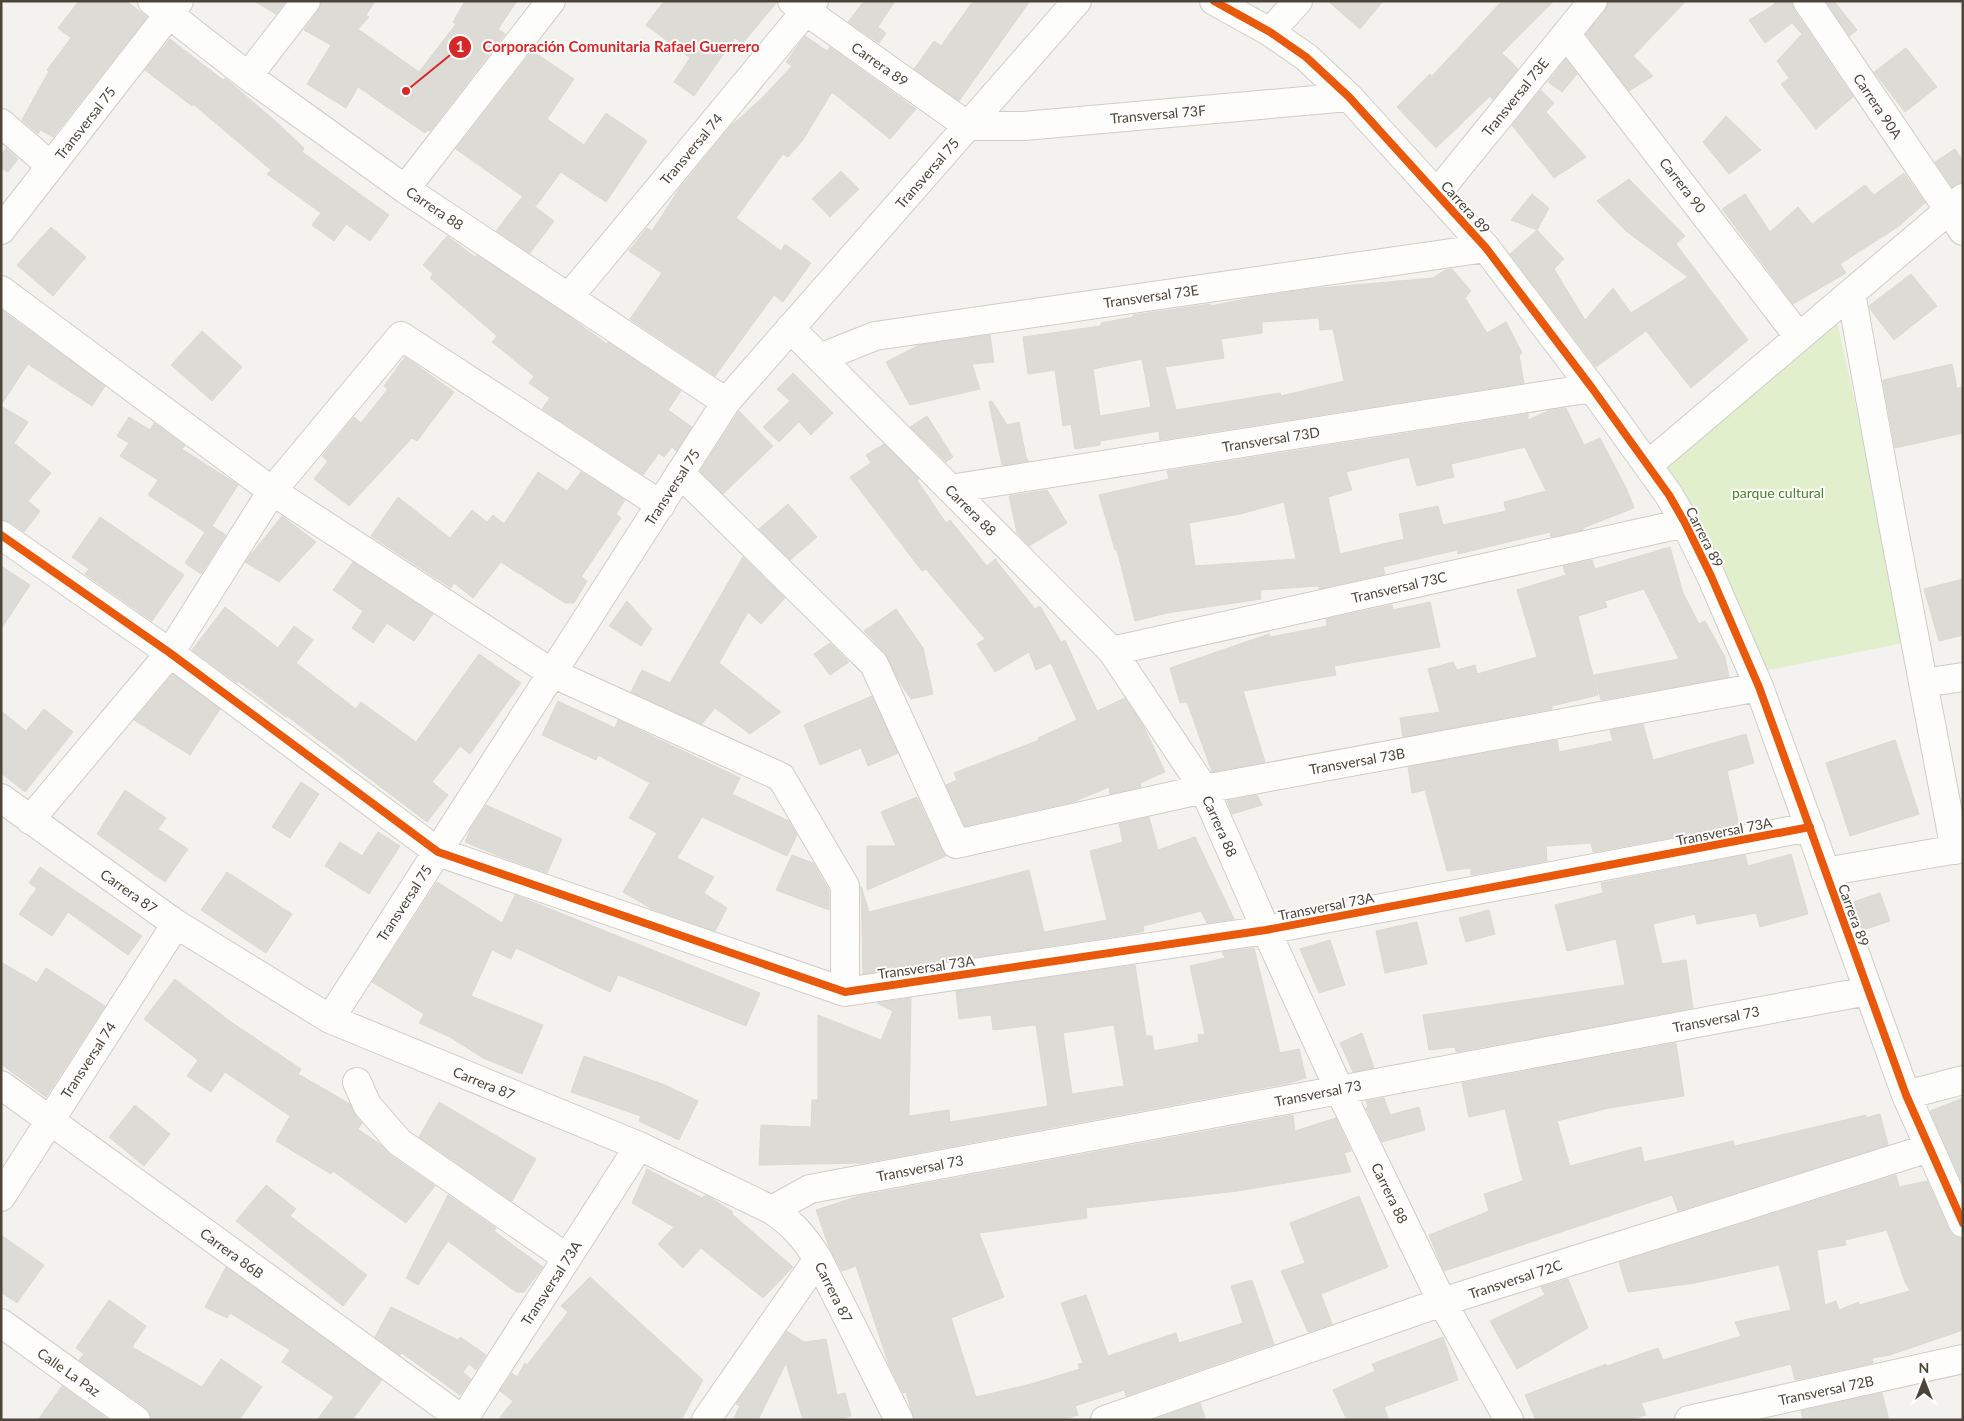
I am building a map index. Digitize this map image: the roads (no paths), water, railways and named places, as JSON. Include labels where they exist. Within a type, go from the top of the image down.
[{"type":"street","points":[[248,76],[306,1]]},
{"type":"street","points":[[405,189],[551,1]]},
{"type":"street","name":"Transversal 75","points":[[330,1020],[726,402],[1077,1]]},
{"type":"street","name":"Carrera 89","points":[[1214,1],[1270,32],[1306,56],[1349,97],[1486,248],[1648,465],[1685,523],[1711,576],[1759,687],[1906,1095],[1963,1223]]},
{"type":"street","points":[[1270,32],[1298,1]]},
{"type":"street","name":"Transversal 73E","points":[[1436,193],[1593,1]]},
{"type":"street","name":"Carrera 90A","points":[[1807,1],[1958,213]]},
{"type":"street","name":"Carrera 89","points":[[804,5],[968,126]]},
{"type":"street","name":"Transversal 74","points":[[569,296],[804,5]]},
{"type":"street","name":"Carrera 88","points":[[167,6],[248,76],[405,189],[569,296],[726,402]]},
{"type":"street","name":"Transversal 75","points":[[1,230],[52,166],[167,6]]},
{"type":"street","name":"Carrera 90","points":[[1566,34],[1799,337]]},
{"type":"street","name":"Transversal 73F","points":[[968,126],[1024,126],[1349,97]]},
{"type":"street","points":[[1,123],[52,166]]},
{"type":"street","points":[[1648,465],[1851,293],[1958,213]]},
{"type":"street","name":"Transversal 73E","points":[[820,358],[875,336],[1486,248]]},
{"type":"street","points":[[1,290],[272,491],[552,673],[781,777],[845,886],[845,992],[438,852],[170,653],[1,535]]},
{"type":"street","points":[[1825,872],[1959,849],[1924,683],[1851,293]]},
{"type":"street","name":"Carrera 88","points":[[790,328],[1112,651],[1204,789],[1266,930],[1442,1302],[1509,1420]]},
{"type":"street","points":[[30,820],[170,653],[272,491],[401,336],[661,504]]},
{"type":"street","name":"Transversal 73D","points":[[950,489],[1592,388]]},
{"type":"street","name":"Transversal 73B","points":[[680,473],[874,664],[956,844],[1204,789],[1759,687]]},
{"type":"street","name":"Transversal 73C","points":[[1112,651],[1685,523]]},
{"type":"street","points":[[1924,683],[1963,677]]},
{"type":"street","name":"Carrera 87","points":[[1,798],[176,924],[330,1020],[639,1146],[772,1210],[787,1220],[804,1236],[818,1259],[899,1420]]},
{"type":"street","name":"Transversal 73A","points":[[845,992],[1266,930],[1810,827]]},
{"type":"street","name":"Transversal 74","points":[[1,1197],[176,924]]},
{"type":"street","name":"Transversal 73","points":[[772,1210],[810,1189],[1868,991]]},
{"type":"street","points":[[1906,1095],[1963,1080]]},
{"type":"street","points":[[357,1082],[367,1105],[399,1142],[567,1258]]},
{"type":"street","name":"Carrera 86B","points":[[1,1085],[463,1420]]},
{"type":"street","name":"Transversal 73A","points":[[463,1420],[639,1146]]},
{"type":"street","name":"Transversal 72C","points":[[1105,1420],[1442,1302],[1929,1148]]},
{"type":"street","points":[[706,1420],[818,1259]]},
{"type":"street","name":"Calle La Paz","points":[[1,1324],[136,1420]]},
{"type":"street","name":"Transversal 72B","points":[[1689,1420],[1963,1359]]},
{"type":"place","name":"Corporación Comunitaria Rafael Guerrero","points":[[406,91]]},
{"type":"park label","name":"parque cultural","points":[[1778,492]]}]
